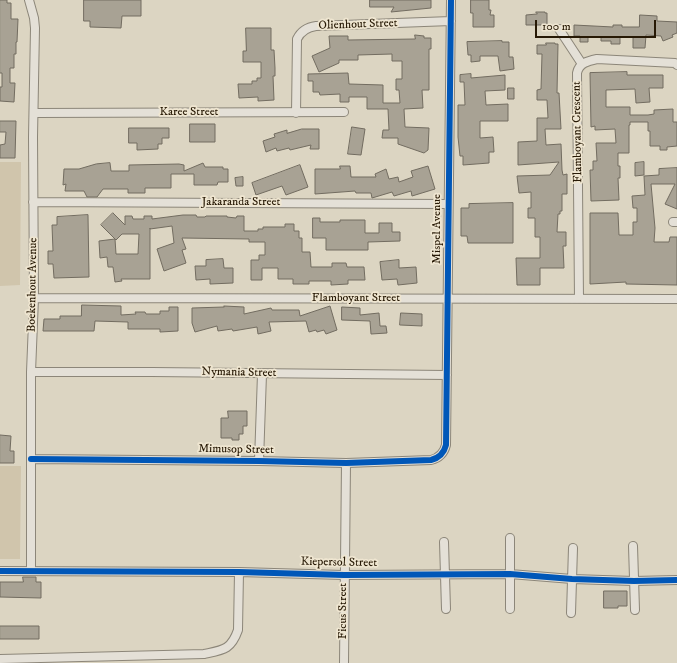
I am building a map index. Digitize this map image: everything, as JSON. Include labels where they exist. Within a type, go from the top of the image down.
[{"type":"street","name":"Boekenhout Avenue","points":[[29,0],[35,28],[33,202],[34,298],[31,372],[31,571]]},
{"type":"street","name":"Mispel Avenue","points":[[440,456],[445,450],[446,445],[449,299],[448,204],[451,0]]},
{"type":"street","name":"Olienhout Street","points":[[296,113],[297,39],[299,34],[308,27],[451,21]]},
{"type":"street","points":[[559,29],[582,64]]},
{"type":"street","name":"Flamboyant Crescent","points":[[579,299],[578,68],[582,64],[597,59],[675,62],[677,65]]},
{"type":"street","name":"Karee Street","points":[[34,113],[344,112]]},
{"type":"street","name":"Jakaranda Street","points":[[33,202],[448,204]]},
{"type":"street","name":"Flamboyant Street","points":[[34,298],[677,299]]},
{"type":"street","name":"Nymania Street","points":[[31,372],[447,375]]},
{"type":"street","points":[[258,461],[262,374]]},
{"type":"street","name":"Mimusop Street","points":[[31,459],[346,463],[431,460],[440,456]]},
{"type":"street","name":"Ficus Street","points":[[344,663],[346,463]]},
{"type":"street","points":[[510,538],[510,609]]},
{"type":"street","points":[[444,542],[446,609]]},
{"type":"street","points":[[632,546],[635,610]]},
{"type":"street","points":[[571,613],[573,548]]},
{"type":"street","name":"Kiepersol Street","points":[[0,571],[510,574],[634,582],[677,580]]},
{"type":"street","points":[[0,659],[204,654],[227,648],[235,638],[238,630],[239,572]]},
{"type":"shaded area","points":[[0,162],[21,162],[20,285],[0,286]]},
{"type":"shaded area","points":[[0,466],[21,466],[20,559],[0,559]]},
{"type":"building","points":[[0,0],[7,0],[7,3],[11,3],[11,19],[18,19],[14,68],[10,68],[10,83],[15,83],[14,102],[0,101],[2,73],[0,73]]},
{"type":"building","points":[[84,0],[141,0],[141,16],[122,16],[121,28],[90,27],[90,21],[84,21]]},
{"type":"building","points":[[370,0],[431,0],[431,8],[391,12],[394,7],[370,7]]},
{"type":"building","points":[[471,0],[489,0],[489,10],[491,10],[490,15],[494,15],[494,27],[473,27]]},
{"type":"building","points":[[536,12],[547,13],[547,25],[526,25],[526,15],[537,14]]},
{"type":"building","points":[[640,15],[657,16],[657,21],[677,22],[677,33],[672,35],[673,37],[663,41],[661,36],[646,35],[645,48],[633,48],[633,37],[620,37],[620,44],[611,44],[611,41],[601,41],[601,37],[588,37],[588,42],[580,42],[580,36],[574,36],[574,25],[613,27],[613,25],[622,25],[622,27],[639,27]]},
{"type":"building","points":[[246,28],[271,28],[271,50],[274,50],[275,68],[275,76],[273,76],[274,100],[258,101],[258,97],[239,98],[238,84],[252,84],[252,81],[257,81],[257,78],[261,78],[261,62],[243,62],[243,51],[246,51]]},
{"type":"building","points":[[415,35],[424,36],[424,38],[431,38],[431,49],[429,49],[429,90],[422,90],[423,108],[404,109],[405,127],[429,128],[428,150],[424,153],[398,144],[398,138],[382,138],[383,130],[389,130],[388,109],[367,109],[367,97],[349,97],[349,102],[340,102],[340,94],[320,95],[319,92],[313,92],[313,81],[308,81],[308,74],[348,73],[349,84],[383,85],[383,103],[400,103],[399,90],[396,90],[396,79],[402,79],[402,61],[392,61],[392,54],[358,55],[358,60],[339,60],[339,63],[319,72],[312,56],[330,48],[329,36],[348,36],[348,40],[415,39]]},
{"type":"building","points":[[467,42],[509,42],[509,57],[513,57],[514,69],[500,71],[498,56],[480,56],[480,61],[471,62],[471,55],[468,55]]},
{"type":"building","points":[[546,43],[558,44],[557,93],[559,93],[561,129],[545,129],[546,145],[561,144],[563,175],[567,174],[567,194],[562,194],[562,211],[558,214],[557,232],[566,232],[566,246],[563,246],[564,268],[540,268],[540,285],[517,285],[516,258],[540,258],[540,237],[535,237],[535,218],[528,218],[528,208],[531,208],[531,192],[519,193],[517,176],[550,175],[559,162],[518,165],[518,142],[537,141],[537,118],[548,118],[547,100],[537,100],[537,90],[541,89],[542,54],[537,54],[537,45],[546,45]]},
{"type":"building","points":[[627,72],[627,75],[663,75],[663,88],[649,88],[650,102],[636,103],[635,89],[606,90],[606,107],[630,107],[630,115],[648,115],[654,114],[654,110],[673,109],[673,122],[677,122],[677,146],[667,147],[667,150],[660,150],[660,146],[650,146],[650,131],[648,131],[648,122],[630,122],[629,153],[618,153],[618,166],[620,166],[620,178],[618,178],[619,200],[591,201],[590,170],[593,170],[593,161],[597,161],[596,143],[616,143],[615,129],[595,130],[595,126],[591,127],[590,73]]},
{"type":"building","points":[[471,74],[471,78],[505,75],[505,90],[485,91],[486,105],[508,104],[508,121],[480,121],[480,138],[493,137],[494,152],[489,152],[489,163],[463,165],[463,156],[460,156],[458,137],[458,105],[465,105],[464,82],[460,82],[460,75]]},
{"type":"building","points":[[508,88],[514,88],[514,99],[508,99]]},
{"type":"building","points":[[0,121],[16,121],[15,158],[0,158],[0,145],[5,144],[6,132],[0,132]]},
{"type":"building","points":[[190,124],[215,124],[215,142],[190,142]]},
{"type":"building","points":[[352,127],[365,129],[361,155],[348,154]]},
{"type":"building","points":[[129,128],[169,128],[169,138],[162,138],[162,144],[158,144],[158,149],[137,150],[137,143],[129,143]]},
{"type":"building","points":[[302,129],[319,129],[319,149],[310,149],[311,145],[290,150],[289,148],[277,151],[276,148],[266,152],[263,141],[275,137],[274,134],[287,130],[287,133]]},
{"type":"building","points":[[644,162],[644,175],[635,176],[635,163]]},
{"type":"building","points":[[110,163],[111,171],[129,171],[129,165],[179,164],[184,165],[184,171],[203,163],[205,167],[223,167],[223,169],[228,169],[228,182],[218,182],[217,185],[194,185],[194,174],[171,174],[171,188],[145,188],[145,193],[128,193],[128,189],[103,189],[97,197],[87,197],[84,191],[65,191],[66,184],[63,185],[64,169],[79,169],[96,164]]},
{"type":"building","points":[[300,165],[308,187],[286,195],[282,186],[256,195],[252,183]]},
{"type":"building","points":[[340,166],[350,166],[351,177],[376,177],[375,174],[386,169],[389,179],[398,177],[399,182],[413,177],[411,171],[428,166],[435,189],[412,196],[411,191],[394,196],[392,192],[372,198],[371,193],[356,193],[355,191],[315,194],[315,169],[340,169]]},
{"type":"building","points":[[677,168],[677,209],[665,204],[675,184],[651,184],[655,228],[654,242],[669,242],[670,237],[677,237],[677,285],[626,284],[626,282],[590,284],[590,213],[618,213],[619,235],[633,235],[633,222],[637,222],[637,208],[633,208],[632,196],[645,195],[644,176],[659,175],[659,169]]},
{"type":"building","points":[[243,177],[243,186],[236,186],[235,178]]},
{"type":"building","points":[[513,203],[513,243],[468,243],[467,236],[461,236],[461,208],[469,208],[469,204]]},
{"type":"building","points":[[113,213],[125,225],[125,216],[132,216],[133,219],[144,219],[144,216],[152,216],[152,219],[183,215],[196,215],[197,217],[227,216],[236,218],[237,216],[244,216],[244,231],[258,231],[258,229],[263,229],[263,227],[285,227],[285,224],[294,224],[294,231],[299,231],[299,238],[302,238],[302,252],[310,252],[311,267],[332,267],[332,263],[346,263],[347,267],[364,267],[365,280],[348,280],[348,284],[331,285],[331,281],[309,281],[309,284],[293,284],[293,279],[278,279],[278,268],[262,268],[262,280],[251,280],[251,260],[259,260],[259,255],[265,255],[265,242],[249,242],[249,239],[182,238],[186,249],[182,250],[186,263],[164,271],[157,249],[174,243],[172,226],[150,229],[150,279],[121,279],[122,281],[115,282],[113,267],[108,267],[107,257],[100,258],[99,241],[115,239],[101,225]],"holes":[[[122,234],[139,234],[138,254],[116,254],[115,239],[116,240]]]},
{"type":"building","points":[[88,215],[89,277],[54,278],[53,264],[48,264],[48,251],[53,251],[52,225],[57,225],[57,217]]},
{"type":"building","points":[[313,218],[320,218],[320,222],[365,220],[365,233],[379,233],[379,223],[392,223],[392,232],[400,232],[400,241],[368,242],[368,250],[326,250],[326,238],[313,238]]},
{"type":"building","points":[[223,259],[224,268],[233,268],[233,283],[210,284],[210,279],[196,280],[195,266],[206,266],[206,260]]},
{"type":"building","points":[[399,260],[399,268],[416,267],[417,283],[398,285],[397,279],[382,280],[380,262]]},
{"type":"building","points":[[82,305],[121,306],[121,315],[136,314],[135,312],[160,314],[160,311],[169,311],[169,307],[178,307],[178,331],[160,332],[160,329],[128,329],[128,322],[95,321],[94,331],[43,331],[44,319],[60,319],[60,316],[81,316]]},
{"type":"building","points":[[224,306],[244,307],[244,314],[271,308],[272,310],[299,310],[300,316],[330,306],[337,330],[326,334],[324,330],[309,332],[306,321],[269,322],[271,331],[258,334],[257,327],[233,331],[232,329],[218,331],[217,326],[195,332],[192,323],[192,308]]},
{"type":"building","points":[[342,307],[360,308],[360,315],[379,313],[380,326],[386,326],[387,333],[371,334],[370,321],[342,320]]},
{"type":"building","points":[[401,313],[422,314],[422,326],[400,325]]},
{"type":"building","points":[[228,411],[247,411],[247,426],[243,426],[243,434],[239,434],[239,440],[232,440],[232,438],[221,438],[221,418],[228,418]]},
{"type":"building","points":[[0,435],[11,436],[10,451],[14,451],[14,463],[0,463]]},
{"type":"building","points":[[23,577],[36,577],[36,582],[41,582],[41,598],[0,597],[0,582],[23,582]]},
{"type":"building","points":[[604,591],[627,591],[627,606],[618,606],[618,608],[604,608]]},
{"type":"building","points":[[0,626],[39,626],[39,639],[0,639]]},
{"type":"cycle path","points":[[31,459],[346,463],[431,460],[441,455],[446,445],[451,0]]},
{"type":"cycle path","points":[[0,571],[239,572],[344,575],[510,574],[572,579],[634,581],[677,580]]}]
